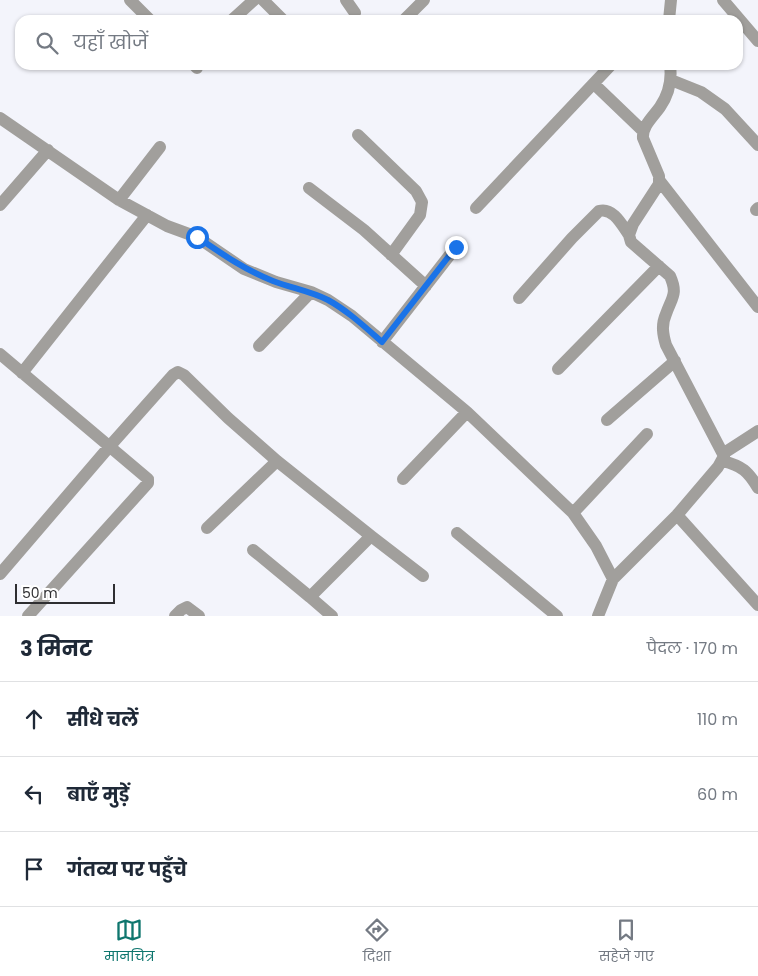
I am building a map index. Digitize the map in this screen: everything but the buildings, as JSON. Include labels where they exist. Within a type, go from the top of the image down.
[{"type":"street","points":[[130,0],[145,15]]},
{"type":"street","points":[[238,15],[254,0]]},
{"type":"street","points":[[263,0],[279,15]]},
{"type":"street","points":[[346,0],[355,13]]},
{"type":"street","points":[[409,15],[424,0]]},
{"type":"street","points":[[670,15],[671,0]]},
{"type":"street","points":[[723,0],[736,15]]},
{"type":"street","points":[[743,23],[758,41]]},
{"type":"street","points":[[476,208],[607,70]]},
{"type":"street","points":[[670,70],[669,90],[662,105],[643,131],[643,138],[659,180],[758,307]]},
{"type":"street","points":[[671,80],[700,92],[726,109],[758,145]]},
{"type":"street","points":[[594,84],[643,131]]},
{"type":"street","points":[[2,125],[48,150],[119,200],[167,226],[197,237],[244,268],[276,282],[311,292],[328,300],[352,316],[467,412],[573,513],[596,546],[612,579]]},
{"type":"street","points":[[358,135],[416,191],[422,202],[420,215],[391,255]]},
{"type":"street","points":[[119,200],[160,147]]},
{"type":"street","points":[[0,205],[48,150]]},
{"type":"street","points":[[629,235],[633,224],[658,188],[659,180]]},
{"type":"street","points":[[308,188],[364,230],[426,286]]},
{"type":"street","points":[[519,298],[572,238],[599,211],[604,210],[613,214],[632,242],[670,276],[674,295],[663,324],[662,334],[666,345],[723,457],[744,470],[758,488]]},
{"type":"street","points":[[22,373],[147,215]]},
{"type":"street","points":[[382,342],[456,247]]},
{"type":"street","points":[[558,369],[659,266]]},
{"type":"street","points":[[259,346],[311,292]]},
{"type":"street","points":[[0,354],[109,447],[147,476],[148,479],[148,483],[28,616]]},
{"type":"street","points":[[607,420],[675,361]]},
{"type":"street","points":[[0,574],[109,447],[173,375],[178,372],[184,375],[228,418],[277,461],[423,576]]},
{"type":"street","points":[[403,479],[467,412]]},
{"type":"street","points":[[598,616],[612,579],[677,515],[723,457],[758,431]]},
{"type":"street","points":[[573,513],[647,434]]},
{"type":"street","points":[[206,528],[277,461]]},
{"type":"street","points":[[677,515],[758,605]]},
{"type":"street","points":[[457,533],[557,616]]},
{"type":"street","points":[[310,597],[371,536]]},
{"type":"street","points":[[253,550],[332,616]]},
{"type":"street","points":[[175,616],[187,607],[199,616]]},
{"type":"route","points":[[197,237],[244,268],[276,282],[311,292],[328,300],[352,316],[382,342],[456,247]]}]
